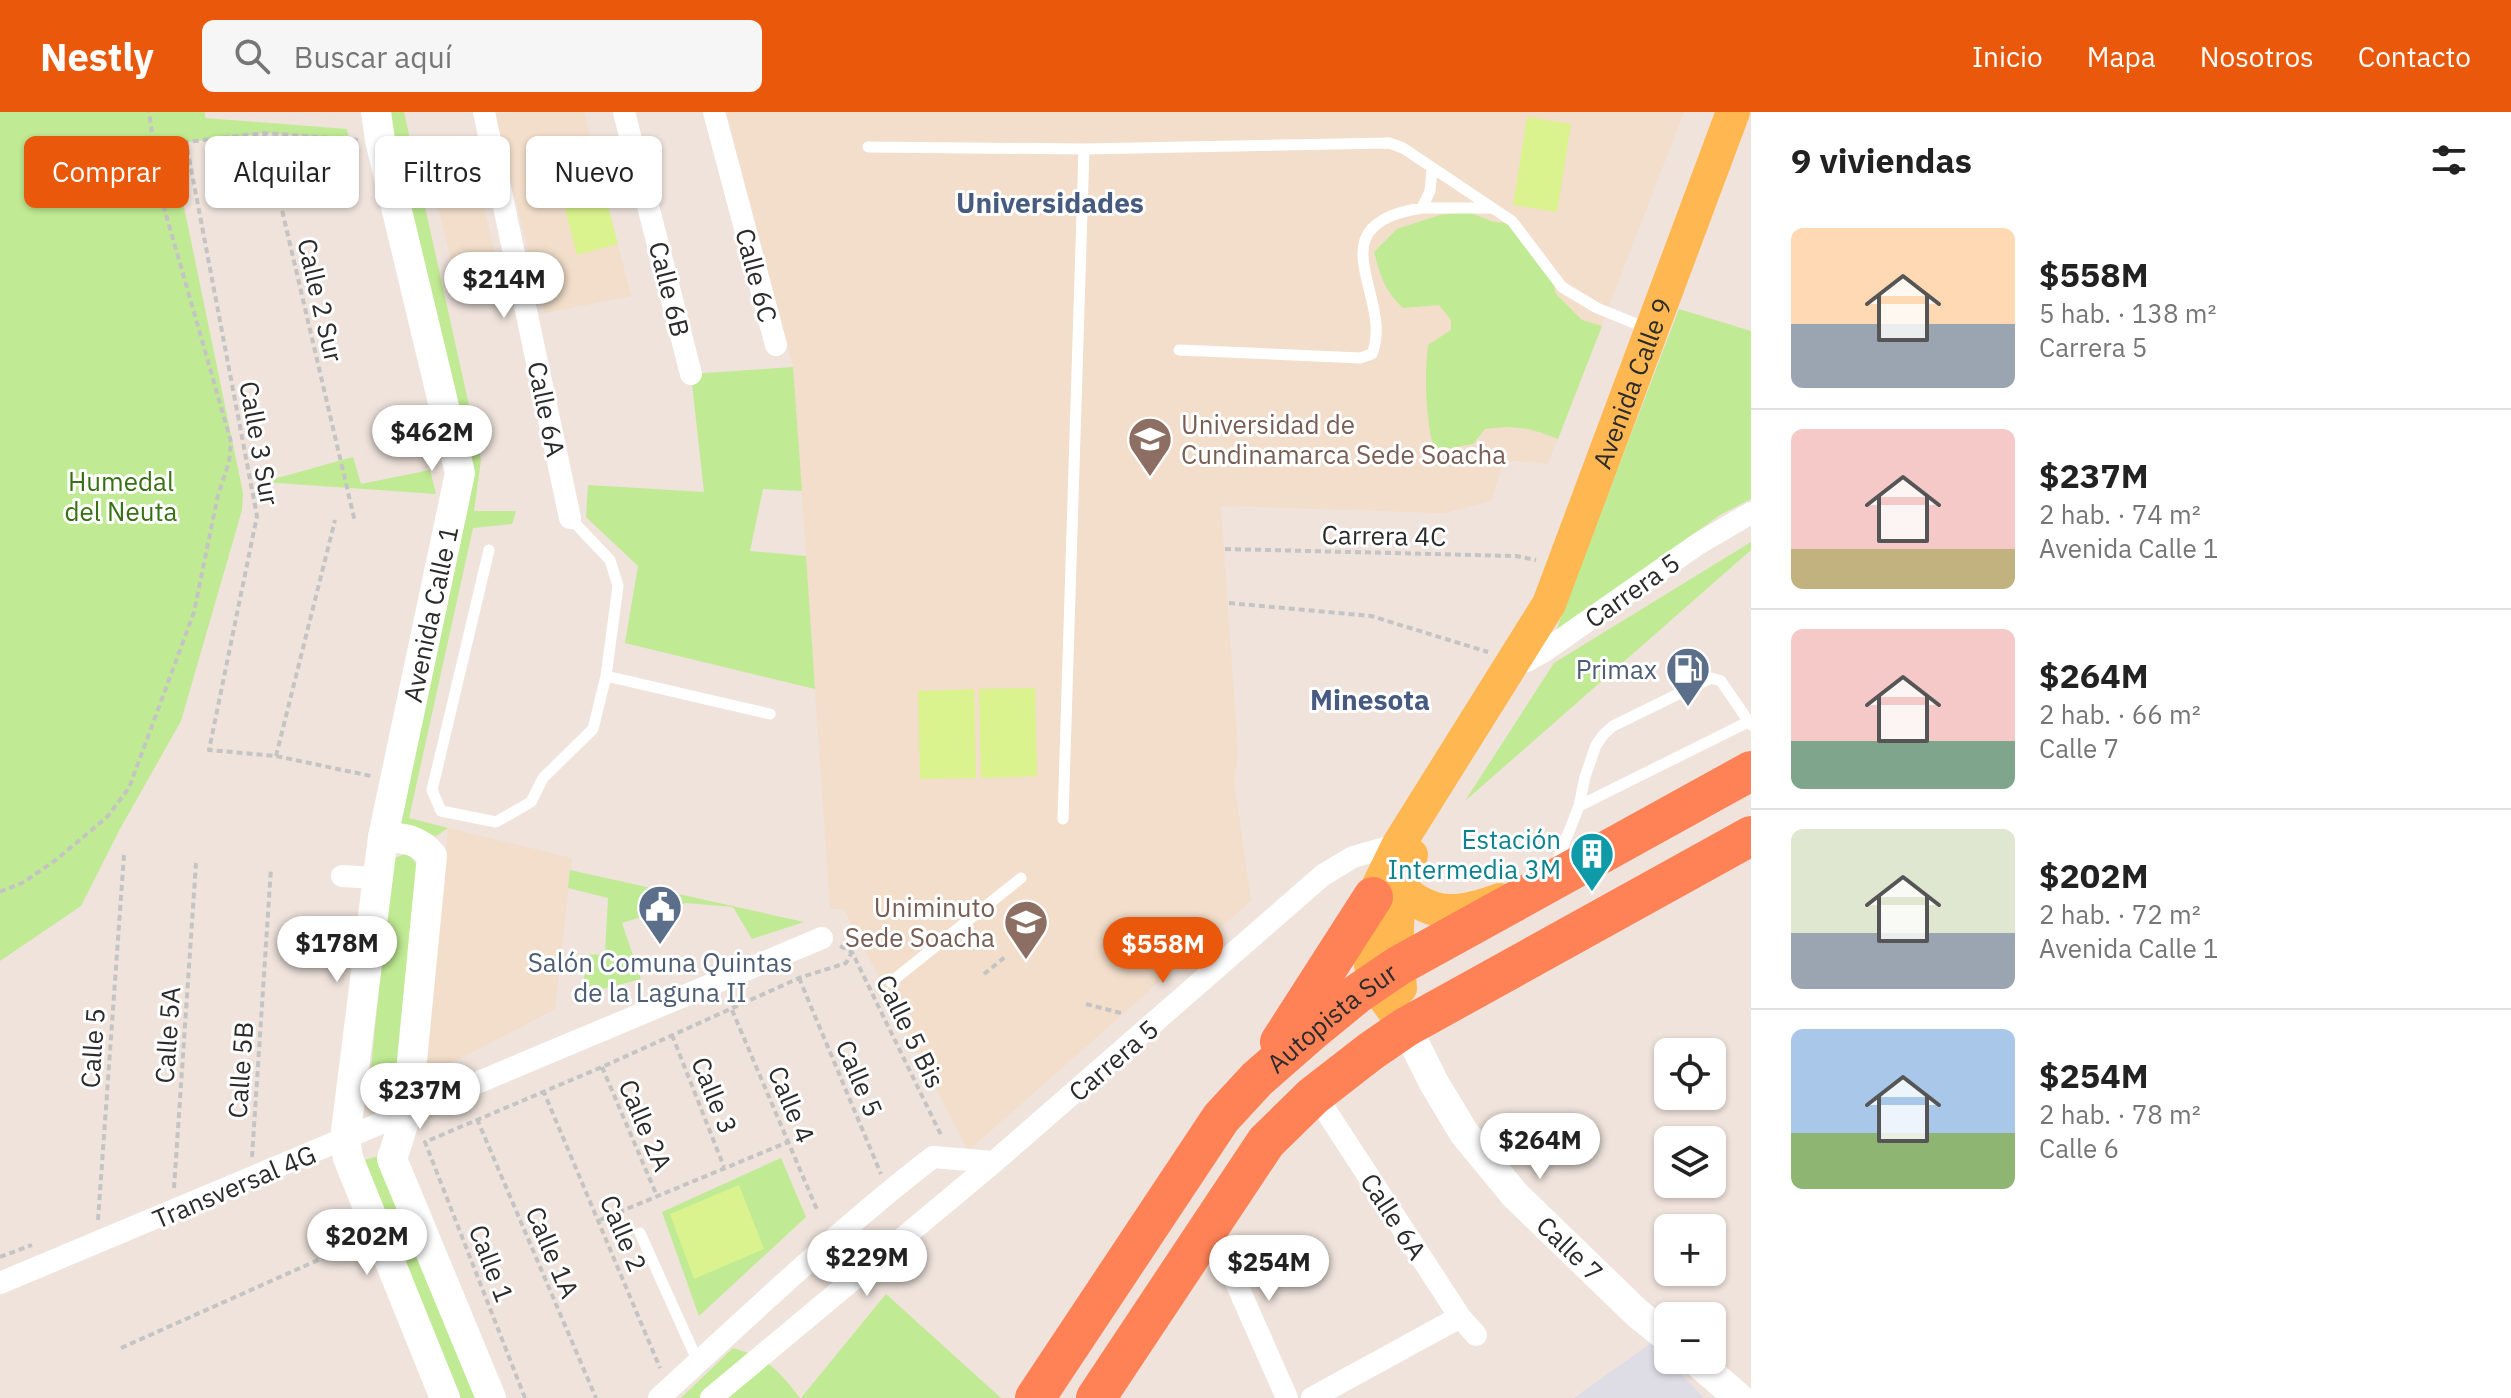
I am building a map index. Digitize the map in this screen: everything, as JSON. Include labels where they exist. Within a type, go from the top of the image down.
[{"type":"highway","name":"Autopista Sur","points":[[1035,1398],[1203,1143],[1257,1079],[1346,1003],[1387,974],[1751,771]]},
{"type":"highway","name":"Autopista Sur","points":[[1096,1398],[1266,1142],[1313,1096],[1406,1027],[1751,836]]},
{"type":"highway","points":[[1257,1079],[1386,893]]},
{"type":"main road","name":"Avenida Calle 9","points":[[1516,653],[1524,608],[1634,323],[1730,112]]},
{"type":"main road","name":"Avenida Calle 9","points":[[1386,893],[1399,844],[1549,604],[1730,112]]},
{"type":"main road","name":"Avenida Calle 1","points":[[378,126],[460,473],[383,837],[345,1139],[348,1158],[414,1338],[445,1398]]},
{"type":"main road","name":"Avenida Calle 9","points":[[1386,893],[1414,847],[1453,760]]},
{"type":"main road","points":[[383,837],[406,838],[422,844],[432,856],[407,1112],[392,1159],[491,1398]]},
{"type":"main road","points":[[1406,1027],[1387,974],[1368,948],[1368,931],[1386,893],[1450,912],[1477,908],[1549,882]]},
{"type":"main road","name":"Calle 7","points":[[1406,1027],[1464,1133],[1515,1195],[1654,1327]]},
{"type":"main road","points":[[1713,1374],[1739,1398]]},
{"type":"street","name":"Calle 6A","points":[[484,112],[570,518]]},
{"type":"street","name":"Calle 6B","points":[[624,112],[691,374]]},
{"type":"street","name":"Calle 6C","points":[[714,112],[776,345]]},
{"type":"street","name":"Carrera 5","points":[[1516,653],[1527,661],[1543,652],[1698,544],[1751,513]]},
{"type":"street","name":"Carrera 5","points":[[711,1398],[994,1162],[1323,875],[1353,857],[1399,844]]},
{"type":"street","points":[[342,876],[377,878]]},
{"type":"street","name":"Transversal 4G","points":[[0,1283],[98,1232],[247,1166],[345,1139],[822,938]]},
{"type":"street","name":"Calle 6A","points":[[1313,1096],[1326,1111],[1460,1317],[1476,1335]]},
{"type":"street","points":[[664,1394],[888,1191],[933,1157],[994,1162]]},
{"type":"street","points":[[1211,1226],[1287,1398]]},
{"type":"street","points":[[1312,1398],[1460,1317]]},
{"type":"lane","points":[[868,147],[1084,149],[1389,143],[1403,148],[1512,221],[1562,287],[1597,308],[1634,323]]},
{"type":"lane","points":[[1063,819],[1084,149]]},
{"type":"lane","points":[[1422,208],[1430,191],[1432,169]]},
{"type":"lane","points":[[1179,350],[1368,357],[1376,344],[1376,314],[1365,278],[1363,249],[1370,233],[1385,218],[1399,212],[1422,208],[1491,208]]},
{"type":"lane","points":[[489,550],[432,790],[441,811],[496,822],[531,802],[543,778],[593,729],[606,676],[618,586],[610,560],[570,518]]},
{"type":"lane","points":[[606,676],[770,714]]},
{"type":"lane","points":[[1549,882],[1579,806],[1596,745],[1613,726],[1717,678],[1750,724],[1579,806]]},
{"type":"lane","points":[[891,982],[1021,878]]},
{"type":"lane","points":[[640,1233],[698,1362]]},
{"type":"path","points":[[0,892],[24,882],[57,859],[107,817],[129,788],[194,612],[218,495],[229,462],[231,442],[161,197],[149,112]]},
{"type":"path","points":[[264,133],[378,126]]},
{"type":"path","name":"Calle 3 Sur","points":[[264,133],[186,142],[257,516],[209,750],[276,756]]},
{"type":"path","name":"Calle 2 Sur","points":[[264,133],[355,522]]},
{"type":"path","points":[[335,520],[276,756],[382,778]]},
{"type":"path","name":"Carrera 4C","points":[[1225,549],[1516,556],[1542,562]]},
{"type":"path","points":[[1229,603],[1371,616],[1516,653]]},
{"type":"path","name":"Calle 5","points":[[98,1232],[124,855]]},
{"type":"path","name":"Calle 5A","points":[[171,1198],[196,863]]},
{"type":"path","name":"Calle 5B","points":[[247,1166],[271,868]]},
{"type":"path","name":"Calle 5 Bis","points":[[822,938],[852,952],[942,1137],[933,1157]]},
{"type":"path","points":[[477,1119],[602,1067],[799,978],[846,963],[852,952]]},
{"type":"path","points":[[984,974],[1005,957]]},
{"type":"path","name":"Calle 5","points":[[799,978],[888,1191]]},
{"type":"path","points":[[1086,1004],[1121,1013]]},
{"type":"path","name":"Calle 4","points":[[732,1010],[818,1212]]},
{"type":"path","name":"Calle 3","points":[[672,1035],[725,1168]]},
{"type":"path","name":"Calle 2A","points":[[602,1067],[657,1196]]},
{"type":"path","name":"Calle 2","points":[[543,1090],[600,1220],[664,1394]]},
{"type":"path","name":"Calle 1","points":[[477,1119],[425,1142],[525,1398]]},
{"type":"path","name":"Calle 1A","points":[[477,1119],[596,1398]]},
{"type":"path","points":[[600,1220],[788,1142]]},
{"type":"path","points":[[247,1166],[266,1150]]},
{"type":"path","points":[[171,1198],[187,1184]]},
{"type":"path","points":[[98,1232],[111,1216]]},
{"type":"path","points":[[0,1257],[44,1241]]},
{"type":"path","points":[[121,1348],[336,1252]]},
{"type":"shaded area","points":[[584,112],[590,136],[526,136],[526,208],[609,208],[631,296],[544,313],[510,178],[510,136],[500,136],[494,114]]},
{"type":"shaded area","name":"Universidad de Cundinamarca Sede Soacha","points":[[726,112],[1684,112],[1548,464],[1504,460],[1491,501],[1445,513],[1221,506],[1238,754],[1234,780],[1251,901],[968,1151],[844,909],[830,909],[793,367]]},
{"type":"shaded area","points":[[438,208],[484,208],[499,271],[455,277]]},
{"type":"shaded area","points":[[448,828],[572,858],[555,1009],[425,1077]]},
{"type":"shaded area","points":[[1651,1343],[1654,1346],[1654,1374],[1681,1374],[1704,1398],[1574,1398]]},
{"type":"green space","name":"Humedal del Neuta","points":[[0,112],[205,112],[205,118],[347,129],[348,136],[264,133],[205,136],[205,140],[189,142],[189,136],[24,136],[24,208],[184,208],[243,493],[242,510],[181,721],[81,906],[0,961]]},
{"type":"green space","points":[[384,112],[404,112],[409,136],[390,136]]},
{"type":"green space","points":[[1527,117],[1571,124],[1557,212],[1513,205]]},
{"type":"green space","points":[[407,208],[425,208],[481,460],[474,511],[516,511],[512,524],[473,528],[409,818],[448,828],[436,836],[396,824],[468,467]]},
{"type":"green space","points":[[565,208],[609,208],[618,244],[577,255]]},
{"type":"green space","points":[[1468,212],[1494,222],[1510,223],[1552,280],[1556,294],[1582,320],[1602,326],[1558,439],[1523,428],[1485,429],[1473,444],[1434,451],[1426,398],[1428,345],[1451,330],[1451,320],[1439,305],[1403,308],[1384,282],[1374,252],[1397,229],[1440,215]]},
{"type":"green space","points":[[1679,309],[1751,331],[1751,499],[1720,515],[1555,633]]},
{"type":"green space","points":[[793,367],[802,491],[763,489],[750,551],[806,556],[815,689],[625,643],[638,566],[586,517],[588,485],[704,492],[691,374]]},
{"type":"green space","points":[[353,457],[361,484],[430,470],[436,494],[263,482]]},
{"type":"green space","points":[[1751,542],[1751,550],[1465,801],[1554,663]]},
{"type":"green space","points":[[1035,688],[1037,776],[981,778],[979,689]]},
{"type":"green space","points":[[974,689],[976,778],[920,779],[918,691]]},
{"type":"green space","points":[[408,853],[419,868],[394,1108],[379,1114],[367,1108],[392,859]]},
{"type":"green space","points":[[570,870],[804,922],[752,939],[733,907],[686,903],[622,923],[641,979],[583,994],[586,955],[605,954],[608,898],[568,888]]},
{"type":"green space","points":[[379,1156],[479,1398],[461,1398],[364,1160]]},
{"type":"green space","points":[[781,1158],[806,1217],[699,1316],[662,1212]]},
{"type":"green space","points":[[739,1185],[764,1249],[694,1279],[670,1214]]},
{"type":"green space","points":[[886,1294],[1001,1398],[801,1398]]},
{"type":"green space","points":[[733,1348],[771,1366],[800,1398],[681,1398]]},
{"type":"place","name":"Universidad de Cundinamarca Sede Soacha","points":[[1150,478]]},
{"type":"place","name":"Primax","points":[[1688,708]]},
{"type":"place","name":"Estación Intermedia 3M","points":[[1592,893]]},
{"type":"place","name":"Salón Comuna Quintas de la Laguna II","points":[[660,946]]},
{"type":"place","name":"Uniminuto Sede Soacha","points":[[1026,961]]},
{"type":"district","name":"Universidades","points":[[1050,202]]},
{"type":"district","name":"Minesota","points":[[1370,699]]}]
